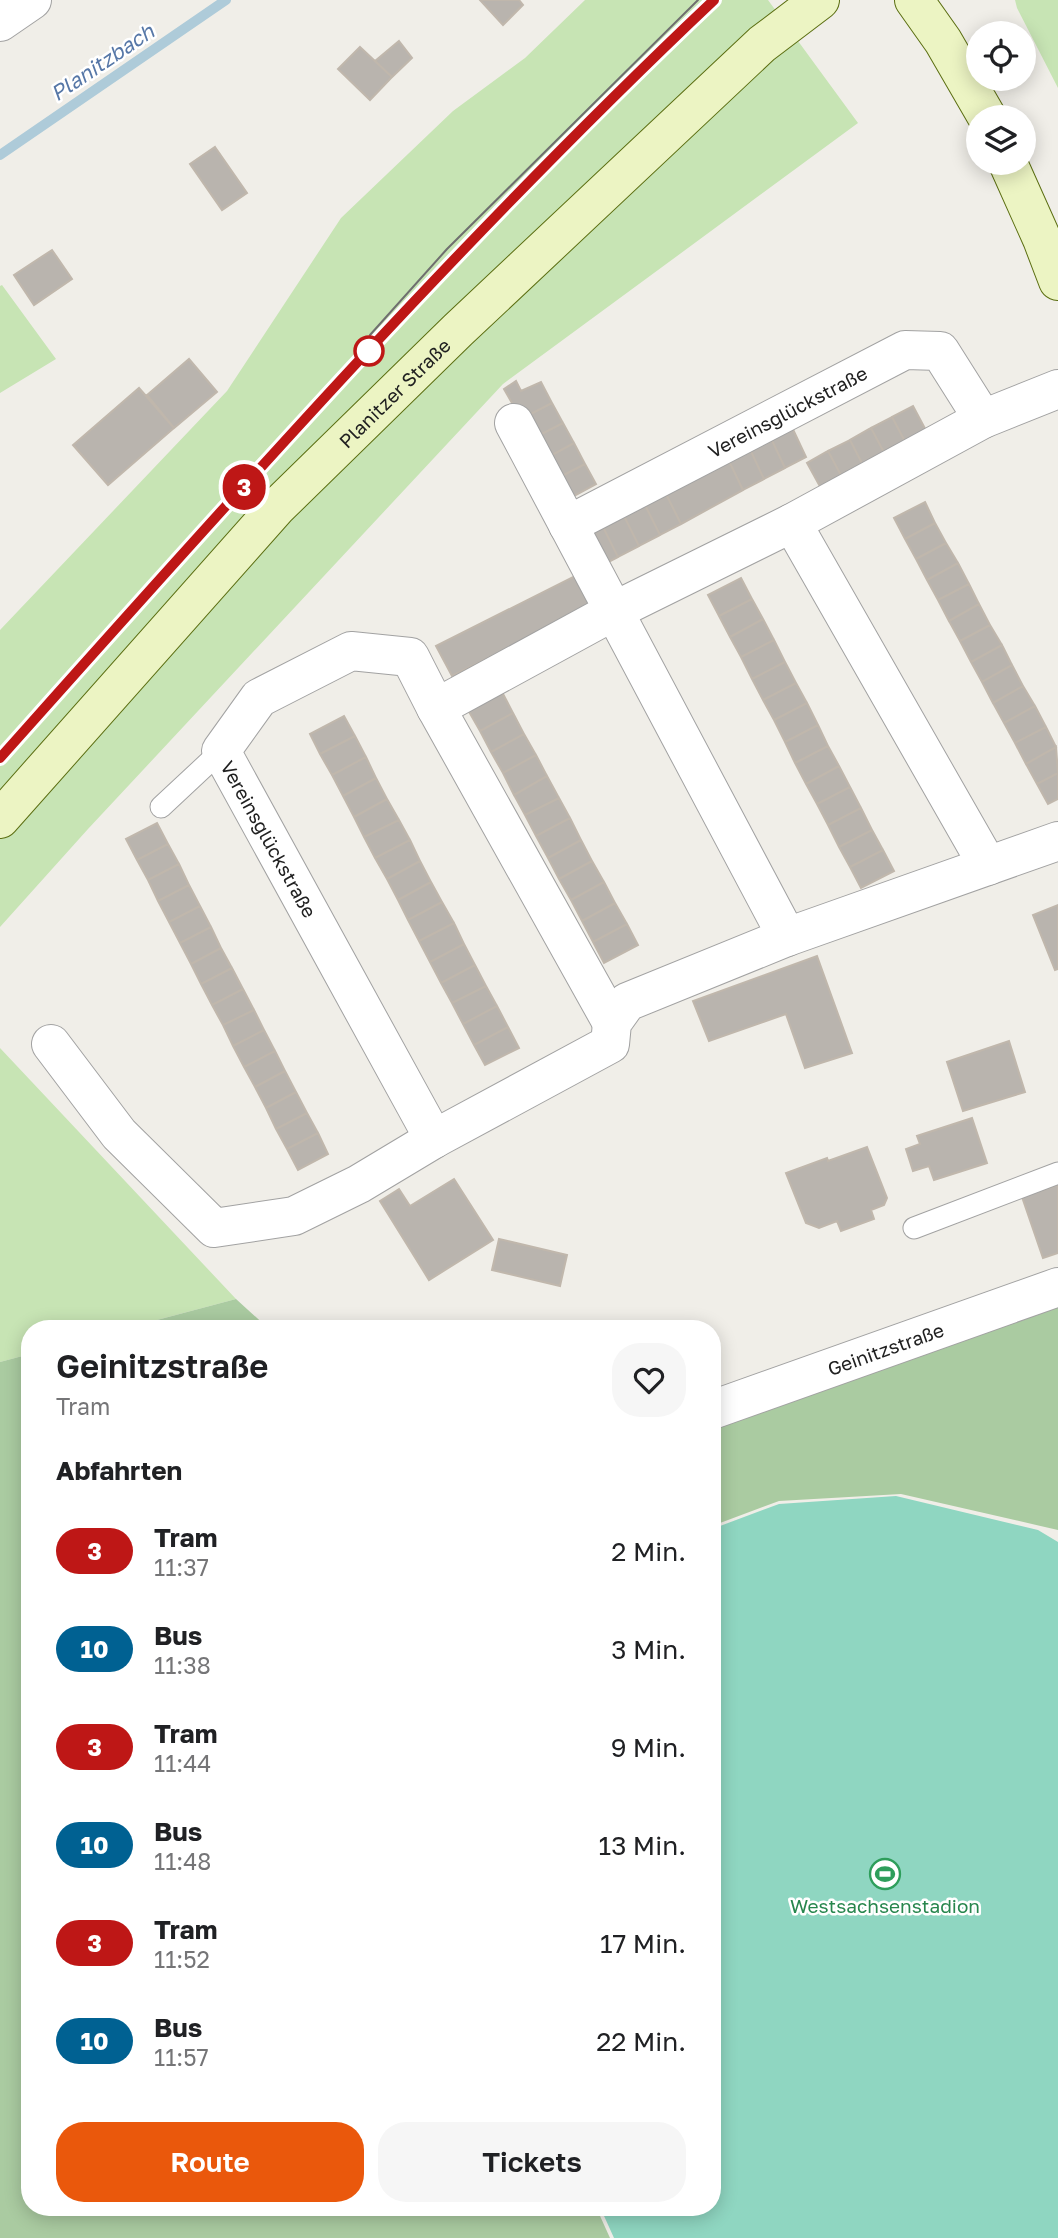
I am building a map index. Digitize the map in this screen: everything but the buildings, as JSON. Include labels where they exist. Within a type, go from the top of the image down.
[{"type":"main road","name":"Planitzer Straße","points":[[0,819],[277,507],[458,330],[762,44],[820,0]]},
{"type":"main road","points":[[914,0],[943,41],[980,105]]},
{"type":"main road","points":[[1013,175],[1058,281]]},
{"type":"street","points":[[0,22],[32,0]]},
{"type":"street","name":"Vereinsglückstraße","points":[[568,525],[905,350],[940,351],[982,419]]},
{"type":"street","points":[[436,708],[614,611],[792,523],[982,419],[1058,389]]},
{"type":"street","points":[[514,424],[787,937]]},
{"type":"street","points":[[792,523],[988,866]]},
{"type":"street","name":"Vereinsglückstraße","points":[[434,1139],[220,751],[259,698],[351,651],[410,657],[612,1023]]},
{"type":"street","points":[[51,1044],[119,1134],[214,1228],[294,1216],[359,1184],[434,1139],[610,1044],[612,1023],[627,1002],[787,937],[1058,841]]},
{"type":"street","name":"Geinitzstraße","points":[[721,1407],[1058,1287]]},
{"type":"lane","points":[[161,807],[220,751]]},
{"type":"lane","points":[[915,1228],[1058,1173]]},
{"type":"green space","points":[[585,0],[768,0],[858,123],[503,384],[0,927],[0,630],[227,391],[341,218],[453,111],[525,58]]},
{"type":"green space","points":[[1015,0],[1058,0],[1058,88],[1036,45],[1036,21],[1024,21]]},
{"type":"green space","points":[[2,285],[56,359],[0,393],[0,286]]},
{"type":"green space","points":[[0,1048],[236,1299],[157,1320],[21,1320],[21,1356],[0,1362]]},
{"type":"green space","points":[[1058,1297],[1058,1530],[901,1494],[779,1501],[721,1523],[721,1425]]},
{"type":"green space","points":[[236,1299],[259,1320],[157,1320]]},
{"type":"green space","points":[[21,1356],[21,2216],[600,2216],[610,2238],[0,2238],[0,1362]]},
{"type":"green space","name":"Westsachsenstadion","points":[[896,1496],[1038,1530],[1058,1542],[1058,2238],[614,2238],[604,2216],[721,2216],[721,1526],[779,1504]]},
{"type":"waterway","name":"Planitzbach","points":[[0,155],[226,0]]},
{"type":"tram line","points":[[370,335],[447,249],[698,0]]},
{"type":"tram line","points":[[0,758],[261,467],[438,276],[528,182],[714,0]]},
{"type":"tram line","name":"3","points":[[0,758],[293,433],[486,225],[649,61],[714,0]]},
{"type":"place","name":"Westsachsenstadion","points":[[885,1874]]}]
